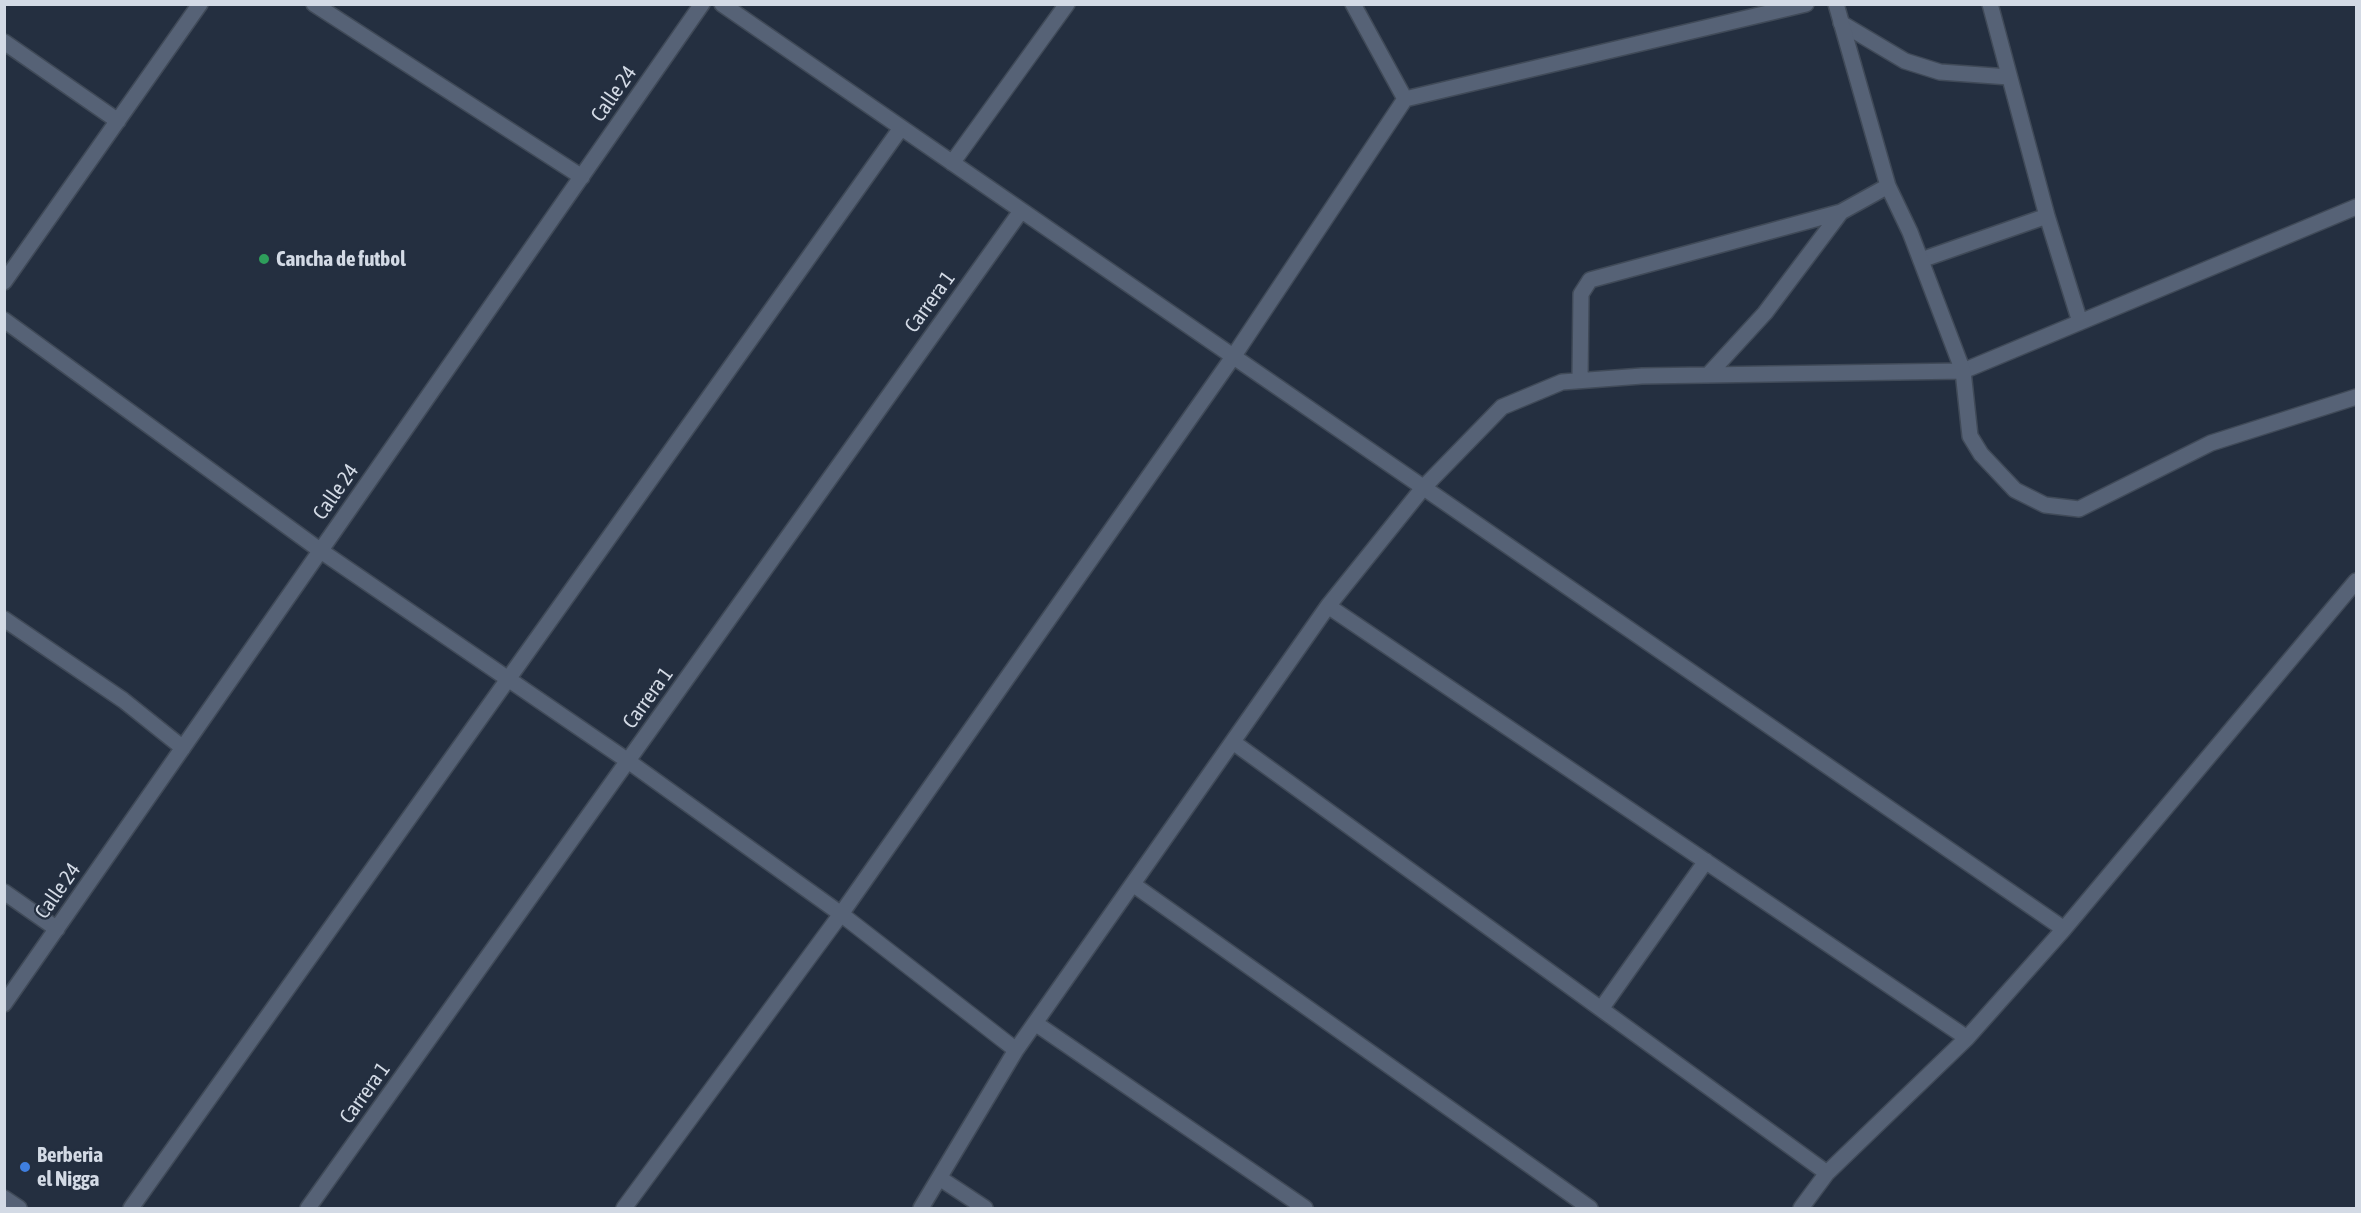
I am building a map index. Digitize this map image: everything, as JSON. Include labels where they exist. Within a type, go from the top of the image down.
[{"type":"street","points":[[4,282],[200,4]]},
{"type":"street","points":[[314,4],[582,177]]},
{"type":"street","name":"Calle 24","points":[[4,1004],[702,4]]},
{"type":"street","points":[[722,4],[2064,930]]},
{"type":"street","points":[[952,163],[1067,4]]},
{"type":"street","points":[[1353,4],[1405,99]]},
{"type":"street","points":[[624,1209],[840,914],[1233,357],[1405,99],[1806,4]]},
{"type":"street","points":[[1836,4],[1888,186],[1921,260],[1963,371],[1970,436],[1981,454],[2015,490],[2045,505],[2079,510],[2211,443],[2356,397]]},
{"type":"street","points":[[1990,4],[2047,216],[2080,322]]},
{"type":"street","points":[[1842,23],[1905,61],[1940,72],[2010,77]]},
{"type":"street","points":[[4,42],[118,121]]},
{"type":"street","points":[[131,1209],[901,128]]},
{"type":"street","points":[[1580,380],[1581,294],[1590,280],[1842,212],[1888,186]]},
{"type":"street","points":[[921,1209],[1016,1050],[1328,606],[1423,488],[1502,407],[1562,382],[1580,380],[1708,375],[1963,371],[2356,207]]},
{"type":"street","name":"Carrera 1","points":[[308,1209],[1021,211]]},
{"type":"street","points":[[1708,375],[1766,313],[1842,212]]},
{"type":"street","points":[[1921,260],[2047,216]]},
{"type":"street","points":[[4,320],[321,551],[628,762],[840,914],[1016,1050]]},
{"type":"street","points":[[1801,1209],[1827,1173],[1967,1038],[2064,930],[2356,581]]},
{"type":"street","points":[[1328,606],[1967,1038]]},
{"type":"street","points":[[4,619],[123,700],[183,748]]},
{"type":"street","points":[[1233,742],[1827,1173]]},
{"type":"street","points":[[1601,1009],[1706,861]]},
{"type":"street","points":[[1134,885],[1590,1209]]},
{"type":"street","points":[[4,892],[57,929]]},
{"type":"street","points":[[1035,1023],[1305,1209]]},
{"type":"street","points":[[941,1179],[985,1209]]},
{"type":"street","points":[[4,1198],[19,1209]]},
{"type":"place","name":"Cancha de futbol","points":[[264,259]]},
{"type":"place","name":"Berberia el Nigga","points":[[25,1167]]}]
